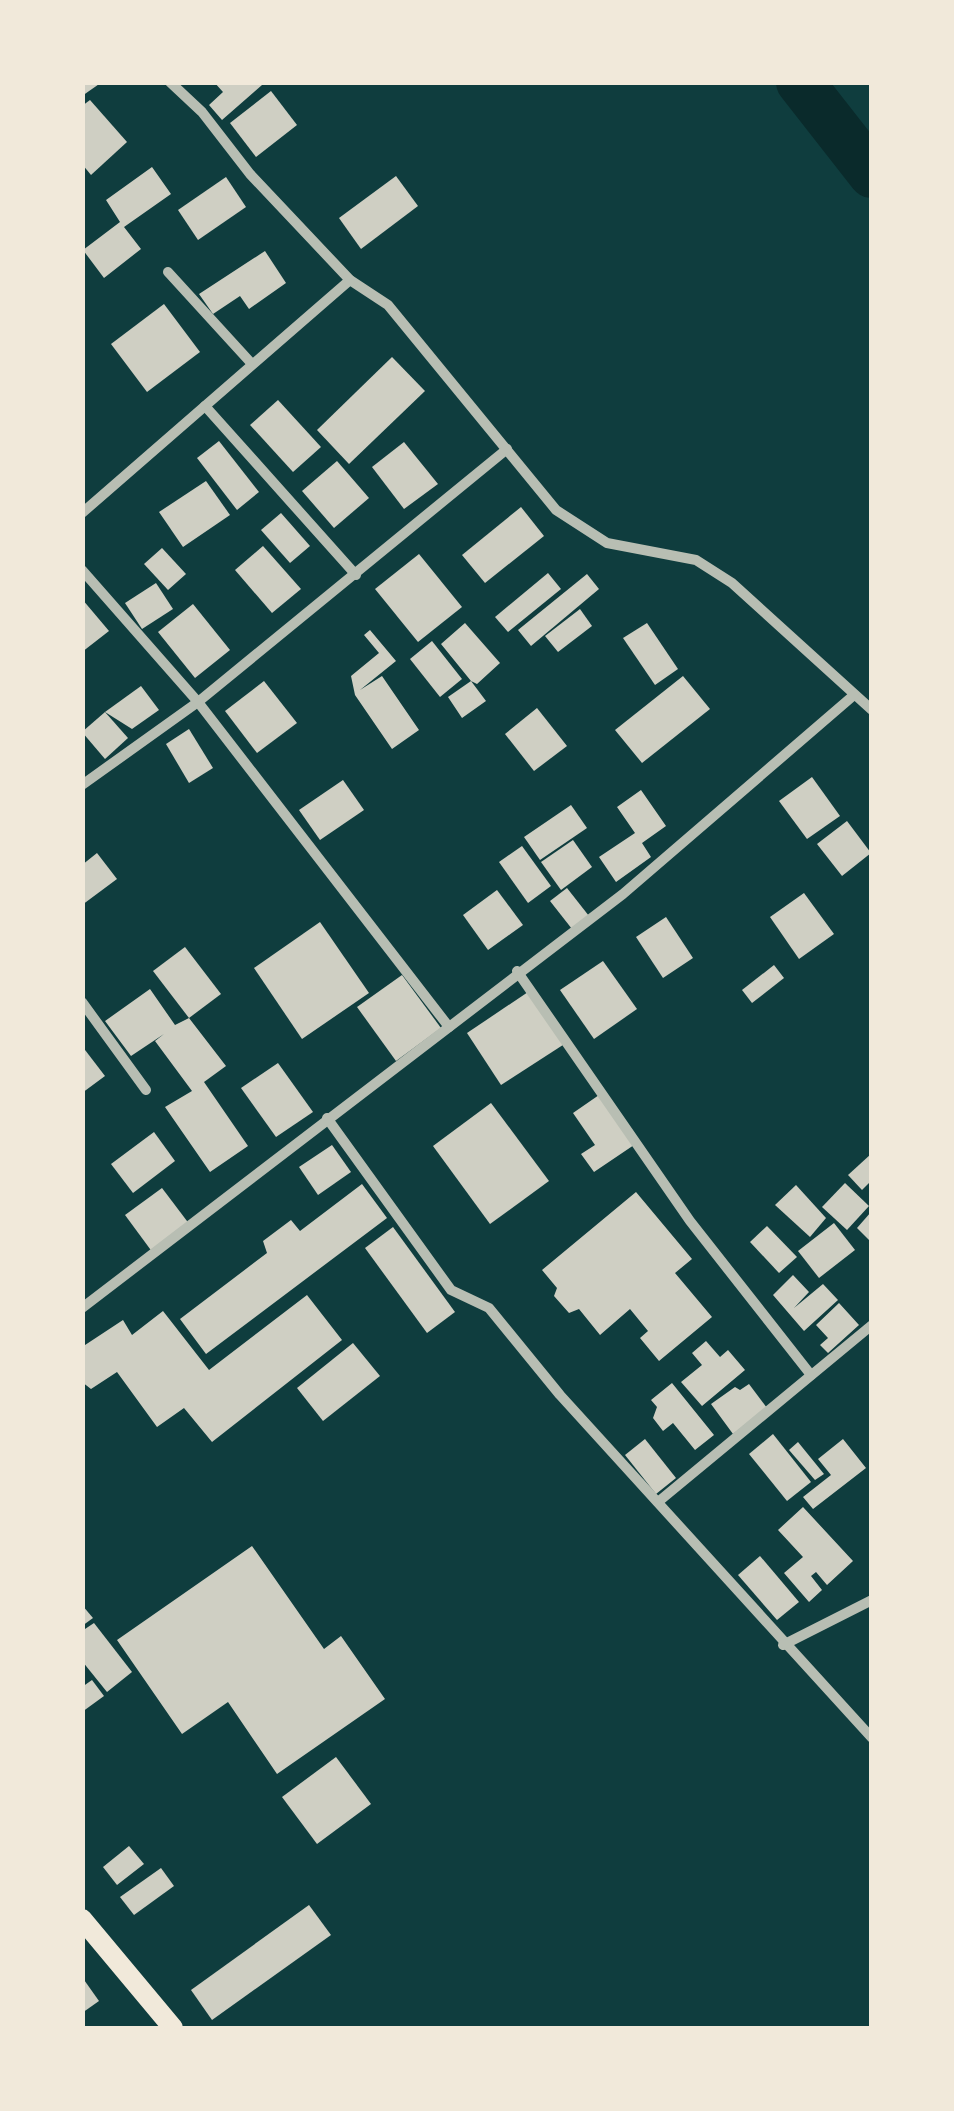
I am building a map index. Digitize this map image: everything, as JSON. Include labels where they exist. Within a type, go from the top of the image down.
[{"type":"main road","points":[[82,1919],[173,2028]]},
{"type":"street","points":[[170,82],[202,112],[250,174],[350,280],[388,305],[556,510],[607,543],[696,560],[732,583],[872,710]]},
{"type":"street","points":[[168,272],[252,364]]},
{"type":"street","points":[[82,514],[350,280]]},
{"type":"street","points":[[205,406],[356,575]]},
{"type":"street","points":[[88,782],[198,702],[507,448]]},
{"type":"street","points":[[82,570],[198,702],[449,1027]]},
{"type":"street","points":[[82,1308],[239,1192],[328,1118],[636,884],[854,695]]},
{"type":"street","points":[[518,971],[690,1221],[811,1375]]},
{"type":"street","points":[[82,1002],[146,1090]]},
{"type":"street","points":[[328,1118],[451,1290],[489,1308],[560,1396],[783,1645],[872,1738]]},
{"type":"street","points":[[658,1502],[872,1326]]},
{"type":"street","points":[[783,1645],[872,1600]]},
{"type":"building","points":[[82,82],[102,82],[82,96]]},
{"type":"building","points":[[214,82],[262,85],[222,120],[209,105],[223,92]]},
{"type":"building","points":[[271,91],[297,125],[256,157],[230,123]]},
{"type":"building","points":[[90,100],[127,142],[91,175],[82,164],[82,106]]},
{"type":"building","points":[[152,167],[171,194],[124,227],[141,249],[104,278],[83,250],[120,222],[106,200]]},
{"type":"building","points":[[396,176],[418,206],[361,249],[339,218]]},
{"type":"building","points":[[226,177],[246,207],[198,240],[178,210]]},
{"type":"building","points":[[265,251],[286,283],[249,309],[240,296],[213,314],[199,294]]},
{"type":"building","points":[[164,304],[200,352],[147,392],[111,344]]},
{"type":"building","points":[[392,357],[425,391],[349,464],[317,430]]},
{"type":"building","points":[[278,400],[321,447],[293,472],[250,425]]},
{"type":"building","points":[[219,441],[259,492],[237,510],[197,458]]},
{"type":"building","points":[[404,442],[438,484],[404,509],[372,467]]},
{"type":"building","points":[[337,461],[369,498],[334,528],[302,491]]},
{"type":"building","points":[[206,481],[230,515],[183,547],[159,512]]},
{"type":"building","points":[[521,507],[544,536],[485,583],[462,555]]},
{"type":"building","points":[[281,513],[310,546],[290,563],[261,530]]},
{"type":"building","points":[[263,546],[301,589],[272,613],[235,570]]},
{"type":"building","points":[[162,548],[186,574],[168,590],[144,564]]},
{"type":"building","points":[[419,554],[462,607],[418,642],[375,589]]},
{"type":"building","points":[[548,573],[561,589],[508,632],[495,617]]},
{"type":"building","points":[[587,574],[599,589],[531,646],[518,630]]},
{"type":"building","points":[[156,583],[173,609],[142,629],[125,603]]},
{"type":"building","points":[[82,599],[109,631],[82,652]]},
{"type":"building","points":[[193,604],[230,650],[195,678],[158,632]]},
{"type":"building","points":[[580,609],[592,626],[558,652],[545,636]]},
{"type":"building","points":[[465,623],[500,663],[477,684],[441,644]]},
{"type":"building","points":[[647,623],[678,669],[655,685],[623,638]]},
{"type":"building","points":[[370,630],[396,661],[360,690],[382,676],[419,730],[392,749],[355,695],[351,676],[379,653],[364,635]]},
{"type":"building","points":[[432,641],[462,679],[440,697],[410,659]]},
{"type":"building","points":[[683,676],[710,709],[642,763],[615,730]]},
{"type":"building","points":[[264,681],[297,723],[257,753],[225,711]]},
{"type":"building","points":[[471,681],[486,701],[462,718],[448,697]]},
{"type":"building","points":[[141,686],[159,710],[132,729],[105,712]]},
{"type":"building","points":[[537,708],[567,746],[534,771],[505,734]]},
{"type":"building","points":[[105,712],[128,738],[105,759],[82,732]]},
{"type":"building","points":[[189,729],[213,768],[189,783],[166,744]]},
{"type":"building","points":[[812,777],[840,816],[807,839],[779,801]]},
{"type":"building","points":[[343,780],[364,810],[320,840],[299,810]]},
{"type":"building","points":[[641,790],[666,826],[642,843],[651,857],[616,882],[599,857],[635,833],[617,807]]},
{"type":"building","points":[[571,805],[587,828],[540,860],[524,837]]},
{"type":"building","points":[[847,821],[871,853],[842,876],[817,844]]},
{"type":"building","points":[[573,840],[592,867],[561,890],[541,862]]},
{"type":"building","points":[[522,846],[551,886],[528,903],[499,862]]},
{"type":"building","points":[[97,853],[117,879],[82,905],[82,865]]},
{"type":"building","points":[[567,888],[589,916],[572,929],[550,901]]},
{"type":"building","points":[[497,890],[523,925],[488,950],[463,915]]},
{"type":"building","points":[[804,893],[834,934],[799,959],[770,917]]},
{"type":"building","points":[[666,917],[693,958],[663,978],[636,937]]},
{"type":"building","points":[[320,922],[369,993],[302,1039],[254,968]]},
{"type":"building","points":[[185,947],[221,994],[189,1018],[153,971]]},
{"type":"building","points":[[603,961],[637,1009],[594,1039],[560,990]]},
{"type":"building","points":[[774,965],[784,978],[752,1003],[742,990]]},
{"type":"building","points":[[402,975],[441,1028],[396,1061],[357,1007]]},
{"type":"building","points":[[150,989],[175,1025],[189,1018],[226,1066],[204,1082],[248,1146],[210,1172],[165,1107],[192,1091],[155,1041],[164,1034],[131,1056],[105,1021]]},
{"type":"building","points":[[531,990],[566,1043],[501,1085],[467,1033]]},
{"type":"building","points":[[82,1046],[105,1076],[82,1093]]},
{"type":"building","points":[[278,1063],[313,1112],[276,1137],[241,1088]]},
{"type":"building","points":[[599,1095],[634,1145],[594,1172],[581,1154],[595,1145],[573,1113]]},
{"type":"building","points":[[491,1103],[549,1181],[490,1224],[433,1146]]},
{"type":"building","points":[[154,1132],[175,1161],[133,1193],[111,1164]]},
{"type":"building","points":[[332,1145],[351,1172],[318,1195],[299,1167]]},
{"type":"building","points":[[871,1154],[871,1181],[862,1190],[848,1175]]},
{"type":"building","points":[[845,1183],[869,1206],[847,1230],[822,1207]]},
{"type":"building","points":[[362,1184],[387,1218],[206,1354],[180,1319],[267,1253],[263,1241],[291,1220],[300,1231]]},
{"type":"building","points":[[796,1185],[826,1218],[810,1237],[775,1205]]},
{"type":"building","points":[[162,1188],[190,1225],[153,1253],[125,1215]]},
{"type":"building","points":[[636,1192],[692,1259],[675,1273],[712,1317],[659,1361],[640,1338],[648,1331],[630,1309],[600,1335],[579,1309],[569,1313],[554,1296],[557,1288],[542,1270]]},
{"type":"building","points":[[871,1212],[871,1242],[857,1228]]},
{"type":"building","points":[[834,1223],[855,1250],[819,1278],[798,1251]]},
{"type":"building","points":[[767,1226],[797,1257],[779,1273],[750,1242]]},
{"type":"building","points":[[393,1227],[455,1312],[427,1333],[365,1248]]},
{"type":"building","points":[[793,1275],[809,1292],[794,1308],[823,1284],[838,1300],[804,1331],[773,1295]]},
{"type":"building","points":[[307,1295],[342,1340],[212,1442],[184,1408],[157,1427],[117,1372],[91,1389],[82,1382],[82,1347],[123,1320],[132,1335],[163,1311],[209,1370]]},
{"type":"building","points":[[839,1303],[859,1325],[828,1353],[820,1345],[828,1338],[816,1325]]},
{"type":"building","points":[[706,1341],[720,1357],[728,1350],[745,1370],[702,1406],[681,1382],[702,1365],[692,1353]]},
{"type":"building","points":[[353,1343],[380,1376],[323,1421],[297,1388]]},
{"type":"building","points":[[672,1383],[714,1435],[695,1450],[673,1423],[663,1431],[653,1418],[657,1407],[651,1400]]},
{"type":"building","points":[[749,1384],[767,1408],[733,1434],[711,1404],[735,1387],[740,1390]]},
{"type":"building","points":[[773,1434],[811,1482],[787,1501],[749,1454]]},
{"type":"building","points":[[645,1439],[676,1478],[656,1494],[625,1455]]},
{"type":"building","points":[[843,1439],[866,1468],[813,1509],[803,1497],[831,1475],[818,1459]]},
{"type":"building","points":[[798,1442],[824,1474],[815,1480],[789,1450]]},
{"type":"building","points":[[803,1507],[853,1561],[827,1585],[816,1572],[811,1576],[822,1590],[809,1602],[784,1573],[803,1557],[778,1530]]},
{"type":"building","points":[[252,1546],[324,1649],[341,1636],[385,1699],[277,1774],[228,1702],[182,1734],[117,1640]]},
{"type":"building","points":[[760,1556],[799,1602],[777,1620],[738,1575]]},
{"type":"building","points":[[82,1605],[93,1618],[82,1626]]},
{"type":"building","points":[[94,1623],[132,1672],[107,1692],[82,1661],[82,1631]]},
{"type":"building","points":[[92,1680],[104,1696],[82,1712],[82,1687]]},
{"type":"building","points":[[336,1757],[371,1804],[317,1844],[282,1797]]},
{"type":"building","points":[[129,1846],[144,1864],[117,1885],[103,1867]]},
{"type":"building","points":[[161,1868],[174,1886],[134,1915],[120,1897]]},
{"type":"building","points":[[309,1905],[331,1935],[212,2020],[191,1990]]},
{"type":"building","points":[[82,1977],[99,2001],[82,2013]]},
{"type":"waterway","points":[[800,82],[872,174]]}]
